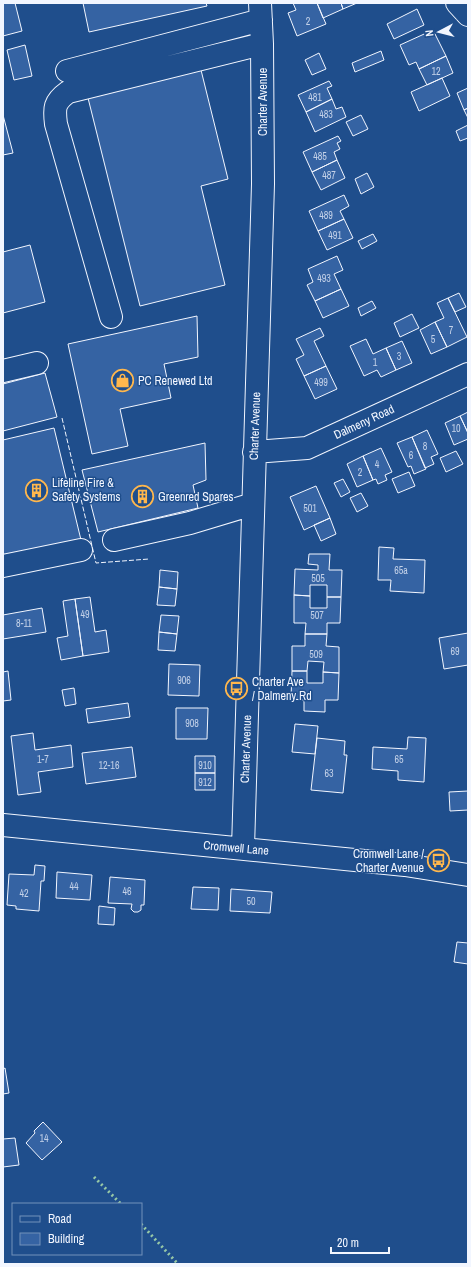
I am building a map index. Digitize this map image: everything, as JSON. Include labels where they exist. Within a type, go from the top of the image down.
[{"type":"street","points":[[457,3],[468,15]]},
{"type":"street","points":[[67,71],[261,12]]},
{"type":"street","name":"Charter Avenue","points":[[243,848],[263,184],[261,12]]},
{"type":"street","points":[[111,317],[56,124],[54,111],[57,104],[68,92],[262,44]]},
{"type":"street","points":[[3,371],[37,362]]},
{"type":"street","name":"Dalmeny Road","points":[[254,452],[307,448],[468,374]]},
{"type":"street","points":[[114,540],[190,524],[253,504]]},
{"type":"street","points":[[3,566],[81,550]]},
{"type":"street","name":"Cromwell Lane","points":[[3,825],[405,865],[468,875]]},
{"type":"building","points":[[3,3],[15,3],[22,31],[3,36]]},
{"type":"building","points":[[83,3],[206,3],[207,6],[89,32]]},
{"type":"building","points":[[293,3],[317,3],[326,24],[297,36],[288,13],[296,10]]},
{"type":"building","points":[[317,3],[341,3],[343,9],[323,18]]},
{"type":"building","points":[[341,3],[357,3],[343,9]]},
{"type":"building","points":[[417,9],[424,25],[394,39],[387,24]]},
{"type":"building","points":[[433,30],[446,56],[419,69],[416,62],[409,65],[400,45]]},
{"type":"building","points":[[25,45],[32,76],[14,80],[7,50]]},
{"type":"building","points":[[381,51],[384,60],[355,72],[352,63]]},
{"type":"building","points":[[319,53],[326,69],[312,75],[305,60]]},
{"type":"building","points":[[446,56],[453,73],[427,85],[419,69]]},
{"type":"building","points":[[201,70],[228,179],[201,186],[225,285],[140,306],[88,98]]},
{"type":"building","points":[[442,78],[450,96],[419,111],[411,92]]},
{"type":"building","points":[[329,81],[332,86],[327,88],[332,99],[306,112],[298,95]]},
{"type":"building","points":[[468,88],[468,108],[464,110],[457,93]]},
{"type":"building","points":[[332,99],[336,109],[342,107],[346,117],[315,132],[306,112]]},
{"type":"building","points":[[468,108],[468,118],[464,110]]},
{"type":"building","points":[[3,115],[13,153],[3,155]]},
{"type":"building","points":[[361,115],[368,129],[353,136],[346,122]]},
{"type":"building","points":[[468,125],[468,138],[460,141],[456,131]]},
{"type":"building","points":[[338,136],[341,141],[337,143],[340,149],[334,152],[337,160],[312,172],[303,152]]},
{"type":"building","points":[[337,160],[345,178],[321,190],[312,172]]},
{"type":"building","points":[[367,173],[374,187],[361,194],[355,179]]},
{"type":"building","points":[[344,195],[349,206],[340,211],[344,219],[318,231],[309,211]]},
{"type":"building","points":[[344,219],[353,238],[327,250],[318,231]]},
{"type":"building","points":[[373,234],[377,241],[362,249],[358,241]]},
{"type":"building","points":[[30,245],[45,302],[3,313],[3,252]]},
{"type":"building","points":[[337,256],[343,270],[334,274],[341,289],[315,301],[307,285],[313,282],[308,269]]},
{"type":"building","points":[[341,289],[349,306],[323,318],[315,301]]},
{"type":"building","points":[[459,293],[466,307],[455,312],[448,298]]},
{"type":"building","points":[[448,298],[467,337],[447,347],[435,322],[444,318],[437,303]]},
{"type":"building","points":[[372,301],[376,308],[361,316],[358,308]]},
{"type":"building","points":[[412,314],[419,328],[400,337],[394,323]]},
{"type":"building","name":"PC Renewed Ltd","points":[[197,316],[198,357],[164,364],[171,398],[120,409],[128,446],[92,454],[68,344]]},
{"type":"building","points":[[435,322],[447,347],[431,354],[420,330]]},
{"type":"building","points":[[320,328],[324,336],[314,341],[326,366],[304,376],[296,359],[304,355],[296,339]]},
{"type":"building","points":[[366,339],[373,354],[386,348],[396,370],[381,377],[377,370],[364,376],[350,346]]},
{"type":"building","points":[[402,341],[412,363],[396,370],[386,348]]},
{"type":"building","points":[[326,366],[337,389],[315,399],[304,376]]},
{"type":"building","points":[[45,373],[57,417],[3,431],[3,384]]},
{"type":"building","points":[[468,412],[468,433],[460,416]]},
{"type":"building","points":[[460,416],[468,433],[468,439],[454,445],[445,423]]},
{"type":"building","name":"Lifeline Fire & Safety Systems","points":[[54,428],[81,540],[5,559],[3,551],[3,440]]},
{"type":"building","points":[[427,430],[438,454],[431,457],[434,464],[425,468],[412,437]]},
{"type":"building","points":[[412,437],[426,469],[414,474],[411,466],[408,467],[397,443]]},
{"type":"building","name":"Greenred Spares","points":[[205,443],[206,480],[193,485],[198,508],[98,532],[82,470]]},
{"type":"building","points":[[381,448],[392,472],[385,475],[387,480],[378,484],[376,479],[373,480],[363,456]]},
{"type":"building","points":[[456,451],[463,464],[446,472],[440,458]]},
{"type":"building","points":[[363,456],[373,480],[357,487],[347,464]]},
{"type":"building","points":[[409,472],[415,486],[398,493],[392,479]]},
{"type":"building","points":[[343,479],[350,492],[341,497],[334,483]]},
{"type":"building","points":[[316,486],[330,518],[304,530],[290,497]]},
{"type":"building","points":[[361,493],[368,506],[357,512],[350,498]]},
{"type":"building","points":[[330,518],[336,534],[321,541],[314,525]]},
{"type":"building","points":[[379,547],[394,548],[393,559],[425,560],[424,593],[390,591],[391,580],[378,580]]},
{"type":"building","points":[[309,554],[330,554],[329,570],[342,570],[341,597],[327,597],[327,585],[310,585],[310,596],[294,595],[295,569],[318,570],[318,565],[308,564]]},
{"type":"building","points":[[160,570],[178,572],[177,589],[159,587]]},
{"type":"building","points":[[159,587],[177,589],[175,606],[157,605]]},
{"type":"building","points":[[294,595],[310,596],[310,608],[327,608],[327,597],[341,597],[340,623],[327,623],[327,634],[305,634],[306,623],[294,623]]},
{"type":"building","points":[[90,597],[95,632],[106,630],[109,652],[83,656],[75,599]]},
{"type":"building","points":[[75,599],[83,656],[61,660],[57,638],[68,636],[63,601]]},
{"type":"building","points":[[42,608],[46,632],[3,639],[3,615]]},
{"type":"building","points":[[161,615],[179,616],[177,634],[159,632]]},
{"type":"building","points":[[159,632],[177,634],[175,651],[158,650]]},
{"type":"building","points":[[468,633],[468,665],[444,669],[439,638]]},
{"type":"building","points":[[305,634],[327,634],[326,646],[339,647],[339,673],[323,672],[324,662],[308,661],[307,671],[292,671],[292,646],[305,646]]},
{"type":"building","points":[[169,664],[200,665],[199,696],[168,695]]},
{"type":"building","points":[[8,671],[11,700],[3,701],[3,672]]},
{"type":"building","points":[[292,671],[307,671],[307,683],[323,683],[323,672],[339,673],[338,700],[325,700],[325,712],[304,711],[304,700],[291,699]]},
{"type":"building","points":[[74,688],[76,704],[65,706],[62,690]]},
{"type":"building","points":[[128,703],[130,717],[88,723],[86,709]]},
{"type":"building","points":[[176,708],[208,708],[207,739],[176,739]]},
{"type":"building","points":[[295,724],[318,726],[315,754],[292,752]]},
{"type":"building","points":[[33,733],[35,750],[71,745],[73,767],[38,772],[41,792],[18,795],[11,736]]},
{"type":"building","points":[[408,737],[426,738],[424,782],[398,780],[398,771],[372,769],[373,747],[407,749]]},
{"type":"building","points":[[317,738],[345,741],[344,755],[347,755],[343,793],[311,790]]},
{"type":"building","points":[[132,747],[136,777],[86,784],[82,753]]},
{"type":"building","points":[[195,756],[215,756],[215,773],[195,773]]},
{"type":"building","points":[[195,773],[215,773],[215,790],[195,790]]},
{"type":"building","points":[[468,791],[468,810],[450,811],[449,792]]},
{"type":"building","points":[[35,865],[45,866],[44,881],[41,881],[39,911],[16,909],[16,906],[7,905],[9,874],[34,875]]},
{"type":"building","points":[[57,872],[92,875],[90,900],[56,898]]},
{"type":"building","points":[[110,877],[145,880],[144,905],[141,905],[141,910],[134,912],[131,909],[132,904],[108,903]]},
{"type":"building","points":[[193,887],[219,888],[218,910],[191,909]]},
{"type":"building","points":[[231,889],[272,892],[270,913],[230,911]]},
{"type":"building","points":[[99,906],[115,908],[114,925],[98,924]]},
{"type":"building","points":[[457,942],[468,943],[468,964],[454,962]]},
{"type":"building","points":[[5,1068],[9,1093],[3,1094],[3,1069]]},
{"type":"building","points":[[43,1122],[62,1142],[42,1160],[26,1143],[35,1133],[34,1131]]},
{"type":"building","points":[[15,1138],[19,1165],[3,1167],[3,1139]]},
{"type":"hedge","points":[[94,1177],[120,1203]]},
{"type":"hedge","points":[[142,1225],[178,1264]]},
{"type":"fence","points":[[62,418],[96,563],[149,559]]},
{"type":"place","name":"PC Renewed Ltd","points":[[122,381]]},
{"type":"place","name":"Lifeline Fire & Safety Systems","points":[[36,490]]},
{"type":"place","name":"Greenred Spares","points":[[142,497]]},
{"type":"place","name":"Charter Ave / Dalmeny Rd","points":[[236,689]]},
{"type":"place","name":"Cromwell Lane / Charter Avenue","points":[[439,861]]}]
